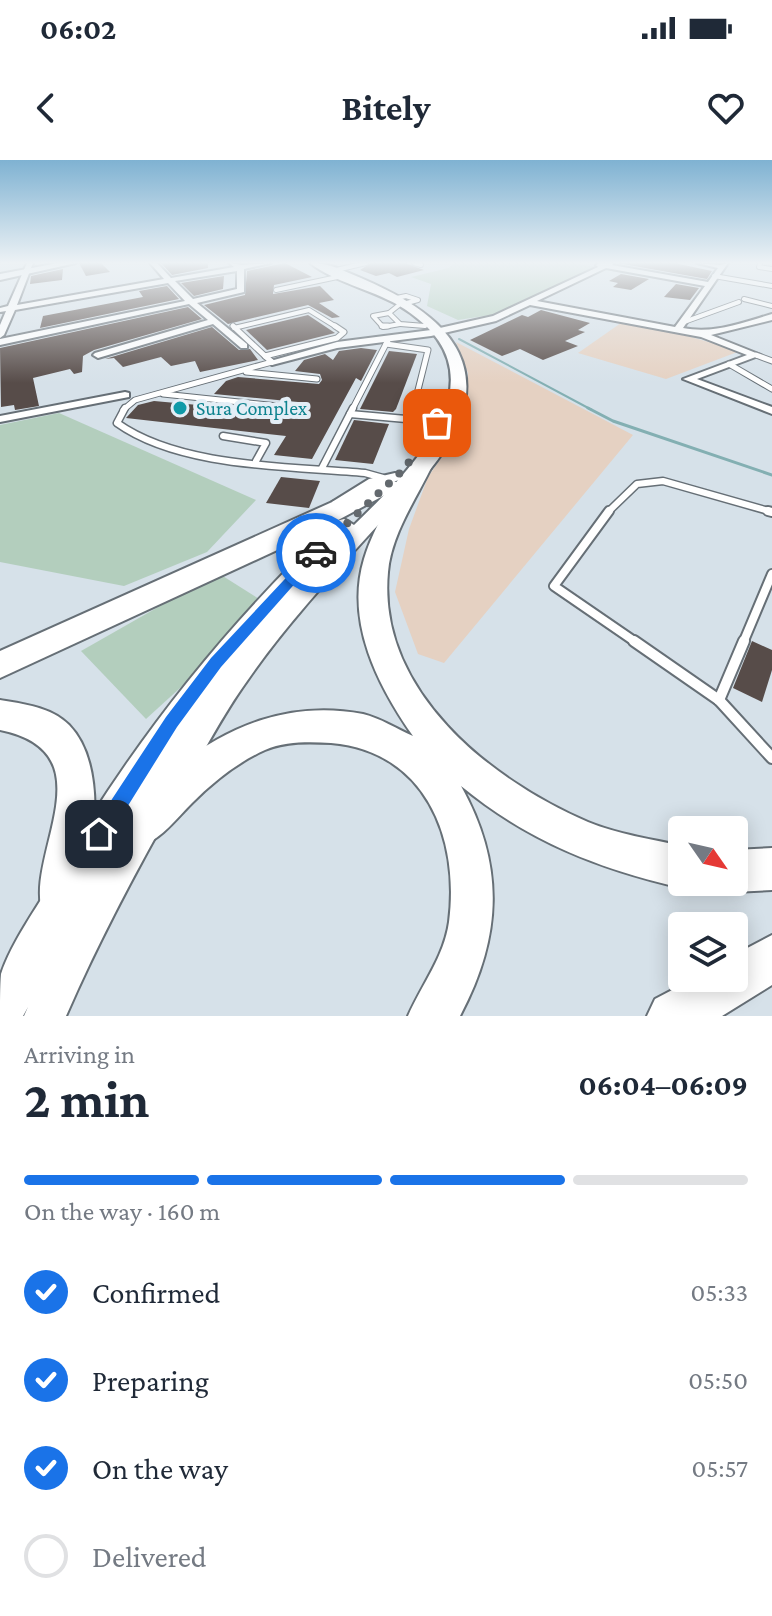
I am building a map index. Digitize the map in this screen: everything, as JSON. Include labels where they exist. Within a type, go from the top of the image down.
[{"type":"highway","points":[[0,665],[305,527],[397,476]]},
{"type":"highway","points":[[397,476],[374,569],[372,597],[376,627],[388,664],[406,699],[439,742],[485,786],[576,837],[668,863]]},
{"type":"highway","points":[[0,715],[34,723],[52,734],[69,754],[74,766],[76,821],[59,901]]},
{"type":"highway","points":[[142,826],[192,775],[252,738],[291,727],[336,724],[380,735],[421,764],[457,811],[475,880],[473,917],[461,966],[433,1016]]},
{"type":"highway","points":[[748,870],[772,869]]},
{"type":"highway","points":[[672,1016],[772,958]]},
{"type":"main road","points":[[1,1016],[59,901],[171,722],[216,663],[302,580],[450,421],[457,392],[453,358],[432,330],[392,303]]},
{"type":"main road","points":[[45,1016],[91,919],[142,826],[242,666],[302,580],[397,476],[437,423],[445,401],[445,365],[432,330]]},
{"type":"street","points":[[0,335],[14,303]]},
{"type":"street","points":[[0,310],[36,303]]},
{"type":"street","points":[[0,342],[186,303]]},
{"type":"street","points":[[192,303],[244,346]]},
{"type":"street","points":[[268,359],[337,345],[387,341],[509,315],[532,303]]},
{"type":"street","points":[[539,303],[700,334],[750,325],[772,315]]},
{"type":"street","points":[[540,303],[683,327],[717,329],[772,315]]},
{"type":"street","points":[[683,327],[697,303]]},
{"type":"street","points":[[98,355],[215,321]]},
{"type":"street","points":[[750,325],[772,331]]},
{"type":"street","points":[[683,327],[756,355]]},
{"type":"street","points":[[756,355],[688,379],[772,411]]},
{"type":"street","points":[[0,419],[125,395]]},
{"type":"street","points":[[0,653],[397,476]]},
{"type":"lane","points":[[683,327],[735,303]]},
{"type":"lane","points":[[400,324],[396,305],[373,316],[383,327],[400,324],[432,330]]},
{"type":"lane","points":[[268,359],[233,326],[309,310],[344,332],[337,338],[268,359],[240,372],[135,400],[120,412],[117,423],[122,428],[175,449],[397,476]]},
{"type":"lane","points":[[322,468],[387,341],[428,350],[412,415],[406,419],[350,414]]},
{"type":"lane","points":[[756,355],[772,361]]},
{"type":"lane","points":[[729,364],[772,389]]},
{"type":"lane","points":[[240,372],[317,379]]},
{"type":"lane","points":[[155,393],[297,408]]},
{"type":"lane","points":[[223,436],[266,443],[256,461]]},
{"type":"lane","points":[[772,512],[685,485],[663,481],[637,484],[600,520],[555,580],[559,592],[719,700],[772,758]]},
{"type":"lane","points":[[719,700],[772,574]]},
{"type":"shaded area","points":[[621,323],[677,333],[740,351],[666,379],[578,353]]},
{"type":"shaded area","points":[[456,342],[633,435],[444,663],[418,654],[395,592],[409,529],[428,477],[453,441],[465,402],[468,373]]},
{"type":"green space","points":[[428,303],[520,303],[497,314],[458,320],[427,306]]},
{"type":"green space","points":[[59,413],[256,500],[207,552],[124,586],[0,562],[0,425]]},
{"type":"green space","points":[[218,573],[270,606],[146,719],[81,651]]},
{"type":"building","points":[[112,303],[160,303],[40,328],[43,316]]},
{"type":"building","points":[[319,303],[340,317],[332,318],[308,305],[228,324],[204,305]]},
{"type":"building","points":[[188,307],[202,319],[94,350],[83,356],[82,372],[74,374],[70,369],[33,378],[39,406],[15,410],[14,405],[1,407],[0,348]]},
{"type":"building","points":[[541,310],[590,323],[578,330],[585,332],[565,341],[578,346],[543,360],[520,349],[502,356],[470,340],[522,315],[528,317]]},
{"type":"building","points":[[308,315],[335,333],[267,350],[246,330]]},
{"type":"building","points":[[212,327],[239,350],[250,349],[258,360],[200,372],[195,361],[171,366],[161,357],[123,367],[114,358],[105,359]]},
{"type":"building","name":"Sura Complex","points":[[361,348],[377,350],[361,381],[356,378],[312,459],[274,455],[286,436],[126,418],[138,405],[154,401],[299,414],[303,407],[298,402],[214,394],[226,381],[238,377],[319,384],[322,380],[320,374],[295,371],[304,360],[325,354],[333,360],[339,351]]},
{"type":"building","points":[[389,351],[417,354],[396,409],[393,412],[360,409]]},
{"type":"building","points":[[354,420],[389,424],[373,464],[335,460]]},
{"type":"building","points":[[281,477],[320,481],[309,508],[266,503]]},
{"type":"building","points":[[752,641],[772,650],[772,670],[762,702],[733,688]]},
{"type":"waterway","points":[[459,339],[592,410]]},
{"type":"waterway","points":[[588,408],[613,421],[772,475]]},
{"type":"way so far","points":[[316,553],[404,469],[437,423]]},
{"type":"place","name":"Sura Complex","points":[[180,408]]},
{"type":"route","points":[[99,834],[171,722],[216,663],[316,553]]}]
